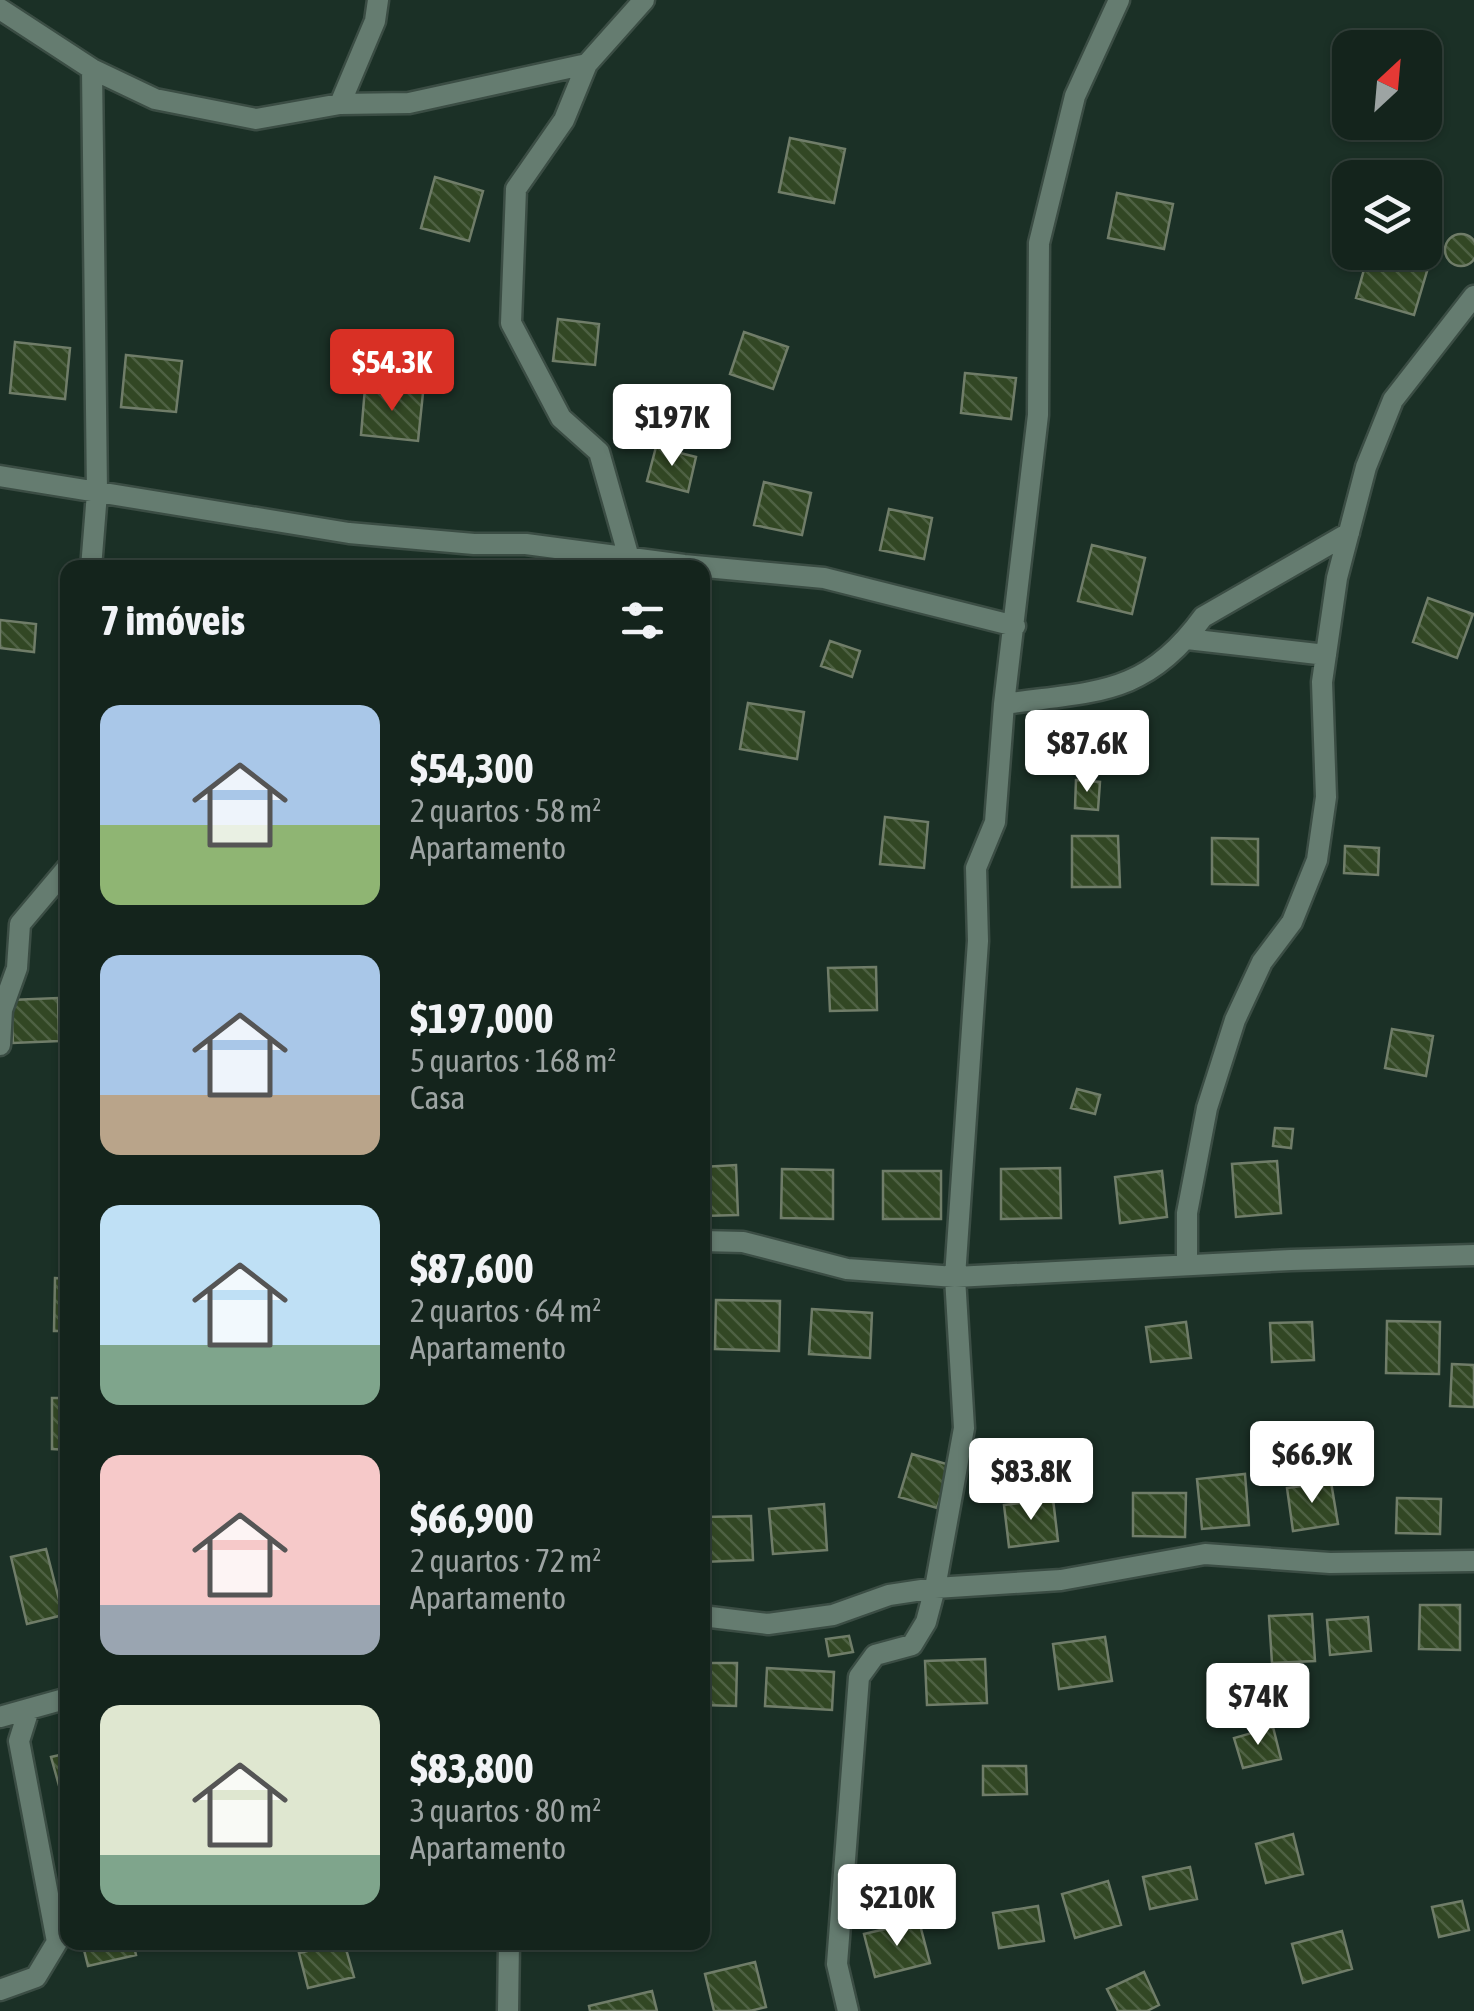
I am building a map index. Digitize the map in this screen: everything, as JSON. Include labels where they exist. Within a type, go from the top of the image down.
[{"type":"street","points":[[340,104],[375,21],[378,0]]},
{"type":"street","points":[[626,560],[599,452],[561,418],[511,323],[516,189],[564,120],[588,64],[644,0]]},
{"type":"street","points":[[848,2011],[838,1964],[859,1677],[876,1655],[912,1644],[926,1622],[964,1428],[955,1277],[978,941],[976,868],[995,822],[1004,704],[1038,414],[1039,243],[1075,96],[1119,0]]},
{"type":"street","points":[[0,9],[92,69],[155,99],[256,119],[340,104],[409,103],[588,64]]},
{"type":"street","points":[[92,69],[96,493],[92,560]]},
{"type":"street","points":[[1187,1265],[1187,1212],[1212,1090],[1255,977],[1292,922],[1317,860],[1326,797],[1322,682],[1337,578],[1366,468],[1394,400],[1474,296]]},
{"type":"street","points":[[0,476],[348,533],[474,544],[526,544],[611,560]]},
{"type":"street","points":[[1004,704],[1113,688],[1148,674],[1187,639],[1203,617],[1348,533]]},
{"type":"street","points":[[710,569],[824,578],[1016,626]]},
{"type":"street","points":[[1187,639],[1326,655]]},
{"type":"street","points":[[0,1045],[2,1010],[17,968],[20,924],[60,876]]},
{"type":"street","points":[[710,1241],[743,1242],[847,1269],[955,1277],[1474,1255]]},
{"type":"street","points":[[710,1617],[768,1624],[833,1614],[889,1595],[1061,1580],[1206,1554],[1330,1563],[1474,1561]]},
{"type":"street","points":[[0,1717],[60,1700]]},
{"type":"street","points":[[0,1990],[36,1977],[57,1942],[19,1741],[29,1709]]},
{"type":"street","points":[[508,2011],[509,1950]]},
{"type":"building","points":[[790,138],[845,149],[834,203],[779,192]]},
{"type":"building","points":[[435,177],[483,191],[469,241],[421,228]]},
{"type":"building","points":[[1117,193],[1173,204],[1164,249],[1108,238]]},
{"type":"building","points":[[1461,234],[1472,239],[1472,261],[1461,266],[1450,261],[1445,250],[1450,239]]},
{"type":"building","points":[[1364,270],[1427,270],[1414,315],[1356,298]]},
{"type":"building","points":[[558,319],[599,324],[595,365],[553,361]]},
{"type":"building","points":[[744,332],[788,347],[773,389],[730,374]]},
{"type":"building","points":[[15,342],[70,348],[65,399],[10,393]]},
{"type":"building","points":[[126,355],[182,361],[176,412],[121,407]]},
{"type":"building","points":[[965,373],[1016,378],[1011,419],[961,413]]},
{"type":"building","points":[[365,388],[423,393],[418,441],[361,435]]},
{"type":"building","points":[[656,447],[696,457],[688,492],[647,481]]},
{"type":"building","points":[[764,482],[811,493],[802,535],[754,525]]},
{"type":"building","points":[[889,509],[932,518],[924,559],[880,550]]},
{"type":"building","points":[[1092,545],[1145,558],[1132,614],[1078,601]]},
{"type":"building","points":[[1428,598],[1473,614],[1457,658],[1413,642]]},
{"type":"building","points":[[0,620],[36,624],[34,652],[0,648]]},
{"type":"building","points":[[830,641],[860,651],[852,677],[821,666]]},
{"type":"building","points":[[748,703],[804,712],[797,759],[740,749]]},
{"type":"building","points":[[1076,780],[1100,782],[1098,810],[1075,808]]},
{"type":"building","points":[[885,817],[928,822],[924,868],[880,864]]},
{"type":"building","points":[[1072,836],[1118,836],[1120,887],[1072,887]]},
{"type":"building","points":[[1212,838],[1258,839],[1258,885],[1212,884]]},
{"type":"building","points":[[1345,846],[1379,848],[1378,875],[1344,873]]},
{"type":"building","points":[[876,967],[877,1010],[830,1011],[828,968]]},
{"type":"building","points":[[58,998],[59,1041],[13,1043],[11,1000]]},
{"type":"building","points":[[1392,1029],[1433,1036],[1426,1076],[1385,1068]]},
{"type":"building","points":[[1077,1089],[1100,1095],[1095,1114],[1071,1108]]},
{"type":"building","points":[[1275,1128],[1293,1129],[1291,1148],[1273,1146]]},
{"type":"building","points":[[1277,1161],[1281,1213],[1236,1217],[1232,1164]]},
{"type":"building","points":[[736,1165],[738,1215],[710,1216],[710,1167]]},
{"type":"building","points":[[1060,1168],[1061,1218],[1001,1219],[1001,1169]]},
{"type":"building","points":[[782,1169],[833,1170],[833,1219],[781,1218]]},
{"type":"building","points":[[883,1171],[941,1171],[941,1219],[883,1219]]},
{"type":"building","points":[[1162,1171],[1167,1217],[1120,1223],[1115,1177]]},
{"type":"building","points":[[55,1278],[60,1278],[60,1331],[54,1331]]},
{"type":"building","points":[[716,1300],[780,1301],[779,1351],[715,1349]]},
{"type":"building","points":[[812,1309],[872,1313],[870,1358],[809,1354]]},
{"type":"building","points":[[1387,1321],[1440,1322],[1439,1374],[1386,1373]]},
{"type":"building","points":[[1186,1322],[1191,1358],[1151,1362],[1146,1327]]},
{"type":"building","points":[[1312,1322],[1314,1360],[1272,1362],[1270,1323]]},
{"type":"building","points":[[1452,1364],[1474,1365],[1474,1407],[1450,1406]]},
{"type":"building","points":[[52,1398],[60,1398],[60,1450],[52,1449]]},
{"type":"building","points":[[912,1454],[950,1465],[937,1508],[899,1497]]},
{"type":"building","points":[[1245,1474],[1249,1525],[1202,1529],[1197,1479]]},
{"type":"building","points":[[1331,1482],[1338,1524],[1293,1531],[1287,1488]]},
{"type":"building","points":[[1133,1493],[1186,1493],[1185,1537],[1133,1536]]},
{"type":"building","points":[[1397,1498],[1441,1499],[1440,1534],[1396,1533]]},
{"type":"building","points":[[1053,1499],[1058,1541],[1009,1547],[1004,1505]]},
{"type":"building","points":[[824,1504],[827,1550],[773,1554],[769,1509]]},
{"type":"building","points":[[751,1516],[753,1560],[710,1562],[710,1517]]},
{"type":"building","points":[[46,1549],[60,1616],[27,1624],[11,1557]]},
{"type":"building","points":[[1420,1605],[1460,1605],[1460,1650],[1419,1649]]},
{"type":"building","points":[[1312,1614],[1315,1661],[1272,1663],[1269,1616]]},
{"type":"building","points":[[1368,1617],[1371,1651],[1330,1655],[1327,1620]]},
{"type":"building","points":[[849,1636],[853,1652],[829,1656],[826,1639]]},
{"type":"building","points":[[1105,1637],[1112,1681],[1059,1689],[1053,1644]]},
{"type":"building","points":[[985,1659],[987,1703],[927,1705],[925,1661]]},
{"type":"building","points":[[710,1663],[737,1663],[736,1706],[710,1705]]},
{"type":"building","points":[[767,1668],[834,1672],[832,1710],[765,1706]]},
{"type":"building","points":[[1273,1727],[1281,1759],[1243,1768],[1234,1738]]},
{"type":"building","points":[[60,1755],[60,1789],[51,1757]]},
{"type":"building","points":[[983,1766],[1026,1766],[1027,1794],[983,1795]]},
{"type":"building","points":[[1293,1834],[1303,1874],[1266,1883],[1256,1844]]},
{"type":"building","points":[[1190,1867],[1197,1899],[1150,1909],[1143,1877]]},
{"type":"building","points":[[1108,1881],[1121,1925],[1075,1938],[1062,1894]]},
{"type":"building","points":[[1462,1901],[1469,1930],[1439,1937],[1432,1907]]},
{"type":"building","points":[[1038,1906],[1044,1941],[999,1948],[993,1913]]},
{"type":"building","points":[[919,1921],[930,1963],[875,1977],[864,1934]]},
{"type":"building","points":[[1342,1931],[1352,1969],[1303,1983],[1292,1944]]},
{"type":"building","points":[[84,1950],[135,1950],[136,1955],[88,1966]]},
{"type":"building","points":[[346,1950],[354,1977],[308,1988],[299,1953]]},
{"type":"building","points":[[755,1962],[766,2007],[714,2011],[705,1974]]},
{"type":"building","points":[[1144,1972],[1159,2005],[1147,2011],[1118,2011],[1107,1989]]},
{"type":"building","points":[[652,1991],[657,2011],[590,2011],[589,2006]]}]
